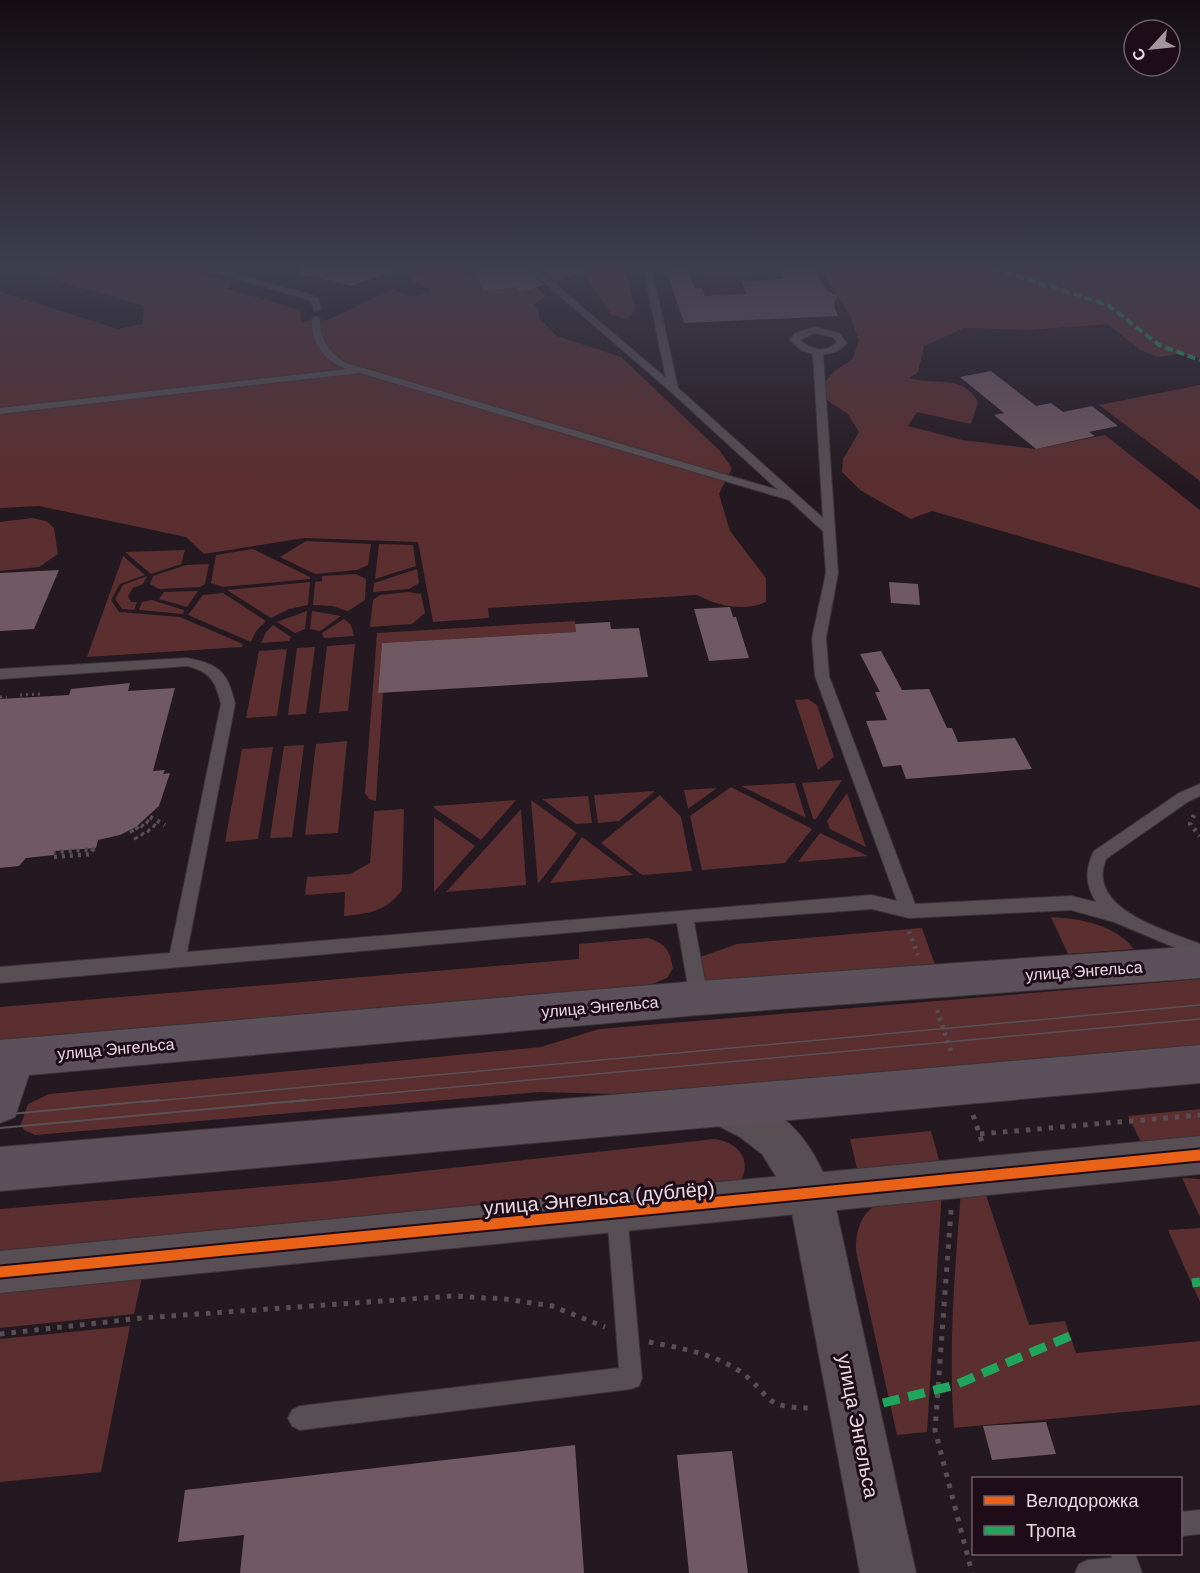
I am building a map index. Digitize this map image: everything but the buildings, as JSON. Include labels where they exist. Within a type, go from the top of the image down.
[{"type":"main road","name":"улица Энгельса","points":[[7,1058],[699,998],[1200,962]]},
{"type":"main road","points":[[0,1103],[7,1058]]},
{"type":"main road","name":"улица Энгельса","points":[[0,1169],[1200,1064]]},
{"type":"street","name":"улица Энгельса","points":[[722,1106],[757,1122],[781,1140],[798,1166],[811,1195],[888,1573]]},
{"type":"street","name":"улица Энгельса (дублёр)","points":[[0,1272],[811,1195],[993,1174],[1200,1155]]},
{"type":"lane","points":[[317,339],[325,353],[343,365],[358,370],[791,497]]},
{"type":"lane","points":[[616,339],[674,389],[828,529]]},
{"type":"lane","points":[[663,339],[674,389]]},
{"type":"lane","points":[[819,352],[832,573],[819,638],[822,676],[905,910]]},
{"type":"lane","points":[[0,411],[358,370]]},
{"type":"lane","points":[[0,674],[187,662],[209,666],[223,682],[228,705],[177,960]]},
{"type":"lane","points":[[1121,918],[1098,892],[1093,879],[1094,866],[1100,855],[1184,797],[1200,790]]},
{"type":"lane","points":[[0,975],[872,902],[905,910],[1048,902],[1092,907],[1200,951]]},
{"type":"lane","points":[[684,916],[699,998]]},
{"type":"lane","points":[[300,1418],[631,1378],[617,1213]]},
{"type":"lane","points":[[1182,1524],[1200,1522]]},
{"type":"lane","points":[[1088,1573],[1127,1565]]},
{"type":"path","points":[[20,695],[41,694],[40,696]]},
{"type":"path","points":[[0,697],[7,697]]},
{"type":"path","points":[[1200,812],[1192,816],[1190,824],[1200,836]]},
{"type":"path","points":[[160,829],[148,819],[165,825]]},
{"type":"path","points":[[147,839],[139,826],[153,834]]},
{"type":"path","points":[[131,830],[139,843]]},
{"type":"path","points":[[93,849],[92,854],[54,855],[93,849]]},
{"type":"path","points":[[905,910],[927,983],[993,1174]]},
{"type":"path","points":[[980,1134],[1200,1115]]},
{"type":"path","points":[[953,1179],[936,1430],[972,1573]]},
{"type":"path","points":[[0,1334],[142,1318],[453,1296],[505,1299],[552,1306],[628,1337],[706,1354],[740,1371],[770,1402],[788,1408],[813,1408]]},
{"type":"shaded area","points":[[0,339],[567,339],[621,357],[720,451],[732,468],[719,494],[730,531],[766,578],[766,602],[740,607],[714,602],[697,595],[488,608],[489,618],[433,622],[418,542],[304,538],[204,554],[186,537],[39,506],[0,508]]},
{"type":"shaded area","points":[[939,339],[924,346],[918,372],[909,378],[956,384],[972,393],[978,402],[971,424],[917,412],[908,426],[963,440],[1036,449],[1105,435],[1200,510],[1200,588],[932,511],[911,519],[860,490],[842,472],[843,459],[859,432],[848,414],[827,400],[822,386],[834,371],[852,360],[859,341]]},
{"type":"shaded area","points":[[1127,339],[1200,339],[1200,358],[1180,354],[1158,357],[1140,350]]},
{"type":"shaded area","points":[[1200,385],[1200,481],[1099,405]]},
{"type":"shaded area","points":[[32,518],[46,521],[54,528],[58,554],[39,567],[0,571],[0,522]]},
{"type":"shaded area","points":[[306,541],[371,544],[368,565],[357,570],[315,574],[280,557]]},
{"type":"shaded area","points":[[379,544],[413,545],[416,566],[375,579]]},
{"type":"shaded area","points":[[253,549],[310,579],[223,587],[211,583],[216,555]]},
{"type":"shaded area","points":[[185,550],[181,564],[151,574],[125,552]]},
{"type":"shaded area","points":[[123,556],[145,575],[120,584],[111,600],[119,612],[180,617],[243,644],[242,647],[87,657]]},
{"type":"shaded area","points":[[209,564],[205,584],[200,587],[159,589],[150,584],[153,576],[186,565]]},
{"type":"shaded area","points":[[417,569],[419,583],[409,589],[373,592],[374,583]]},
{"type":"shaded area","points":[[356,574],[366,579],[365,600],[348,611],[332,606],[313,605],[315,582],[322,581],[322,576]]},
{"type":"shaded area","points":[[147,576],[143,584],[133,588],[128,596],[131,602],[137,602],[134,610],[122,609],[115,599],[123,585]]},
{"type":"shaded area","points":[[310,582],[308,605],[289,609],[271,618],[227,590]]},
{"type":"shaded area","points":[[198,591],[187,607],[159,599],[164,592]]},
{"type":"shaded area","points":[[408,592],[421,594],[425,613],[412,624],[370,627],[373,600],[380,595]]},
{"type":"shaded area","points":[[223,593],[266,621],[256,631],[251,642],[188,615],[203,595]]},
{"type":"shaded area","points":[[152,600],[184,610],[183,614],[139,610],[142,602]]},
{"type":"shaded area","points":[[307,611],[305,629],[295,633],[277,622]]},
{"type":"shaded area","points":[[312,611],[341,616],[320,631],[310,629]]},
{"type":"shaded area","points":[[344,619],[351,625],[354,636],[324,638],[322,633]]},
{"type":"shaded area","points":[[575,621],[576,632],[382,643],[378,692],[383,693],[376,801],[369,799],[365,793],[377,633]]},
{"type":"shaded area","points":[[273,625],[291,637],[289,641],[261,643],[266,632]]},
{"type":"shaded area","points":[[355,644],[348,711],[319,713],[327,646]]},
{"type":"shaded area","points":[[315,647],[306,714],[288,715],[297,648]]},
{"type":"shaded area","points":[[287,649],[277,716],[246,718],[259,651]]},
{"type":"shaded area","points":[[808,699],[817,705],[834,757],[818,770],[795,700]]},
{"type":"shaded area","points":[[347,741],[338,833],[305,835],[316,744]]},
{"type":"shaded area","points":[[304,745],[292,837],[270,838],[284,746]]},
{"type":"shaded area","points":[[273,747],[258,839],[225,842],[242,749]]},
{"type":"shaded area","points":[[842,780],[816,819],[813,819],[802,783]]},
{"type":"shaded area","points":[[795,783],[806,818],[741,786]]},
{"type":"shaded area","points":[[731,787],[812,829],[785,863],[702,870],[690,816]]},
{"type":"shaded area","points":[[717,788],[688,809],[684,790]]},
{"type":"shaded area","points":[[655,791],[619,821],[598,823],[594,795]]},
{"type":"shaded area","points":[[847,793],[866,847],[830,829],[827,821]]},
{"type":"shaded area","points":[[660,795],[681,817],[692,871],[642,875],[601,843]]},
{"type":"shaded area","points":[[588,796],[592,823],[576,824],[542,799]]},
{"type":"shaded area","points":[[516,800],[481,840],[434,808],[434,806]]},
{"type":"shaded area","points":[[531,800],[577,833],[538,884]]},
{"type":"shaded area","points":[[404,809],[402,890],[390,903],[369,912],[344,916],[345,892],[305,895],[307,877],[350,874],[370,863],[374,811]]},
{"type":"shaded area","points":[[521,809],[526,885],[446,892]]},
{"type":"shaded area","points":[[434,817],[475,846],[434,892]]},
{"type":"shaded area","points":[[820,833],[868,856],[798,862]]},
{"type":"shaded area","points":[[582,837],[633,875],[550,883]]},
{"type":"shaded area","points":[[1051,917],[1097,924],[1117,934],[1134,949],[1068,954]]},
{"type":"shaded area","points":[[922,928],[935,965],[709,982],[700,978],[700,957],[737,944]]},
{"type":"shaded area","points":[[648,938],[666,948],[673,968],[667,978],[650,985],[0,1040],[0,1007],[579,959],[579,944]]},
{"type":"shaded area","points":[[1200,979],[1200,1046],[614,1094],[540,1092],[35,1135],[24,1130],[21,1124],[28,1104],[49,1094],[541,1047],[599,1029]]},
{"type":"shaded area","points":[[1200,1109],[1200,1148],[1144,1148],[1128,1116]]},
{"type":"shaded area","points":[[931,1131],[942,1171],[860,1181],[850,1139]]},
{"type":"shaded area","points":[[715,1139],[731,1145],[742,1155],[745,1169],[738,1185],[0,1266],[0,1209],[324,1182]]},
{"type":"shaded area","points":[[1182,1178],[1200,1179],[1200,1217]]},
{"type":"shaded area","points":[[942,1190],[927,1432],[897,1435],[856,1251],[858,1232],[863,1218],[882,1202]]},
{"type":"shaded area","points":[[961,1190],[986,1195],[1029,1325],[1065,1321],[1076,1353],[1200,1341],[1200,1405],[954,1428],[952,1338]]},
{"type":"shaded area","points":[[1200,1228],[1200,1302],[1168,1230]]},
{"type":"shaded area","points":[[145,1264],[134,1314],[0,1328],[0,1279]]},
{"type":"shaded area","points":[[130,1326],[101,1472],[0,1482],[0,1339]]},
{"type":"tram line","points":[[143,1102],[1200,1005]]},
{"type":"tram line","points":[[290,1102],[1200,1019]]},
{"type":"tram line","points":[[0,1115],[159,1100]]},
{"type":"tram line","points":[[0,1128],[307,1100]]},
{"type":"marked path","points":[[1152,339],[1159,345],[1200,360]]},
{"type":"marked path","points":[[1192,1283],[1200,1282]]},
{"type":"marked path","points":[[883,1403],[955,1385],[1002,1367],[1070,1336]]},
{"type":"cycle path","points":[[0,1272],[1200,1155]]}]
